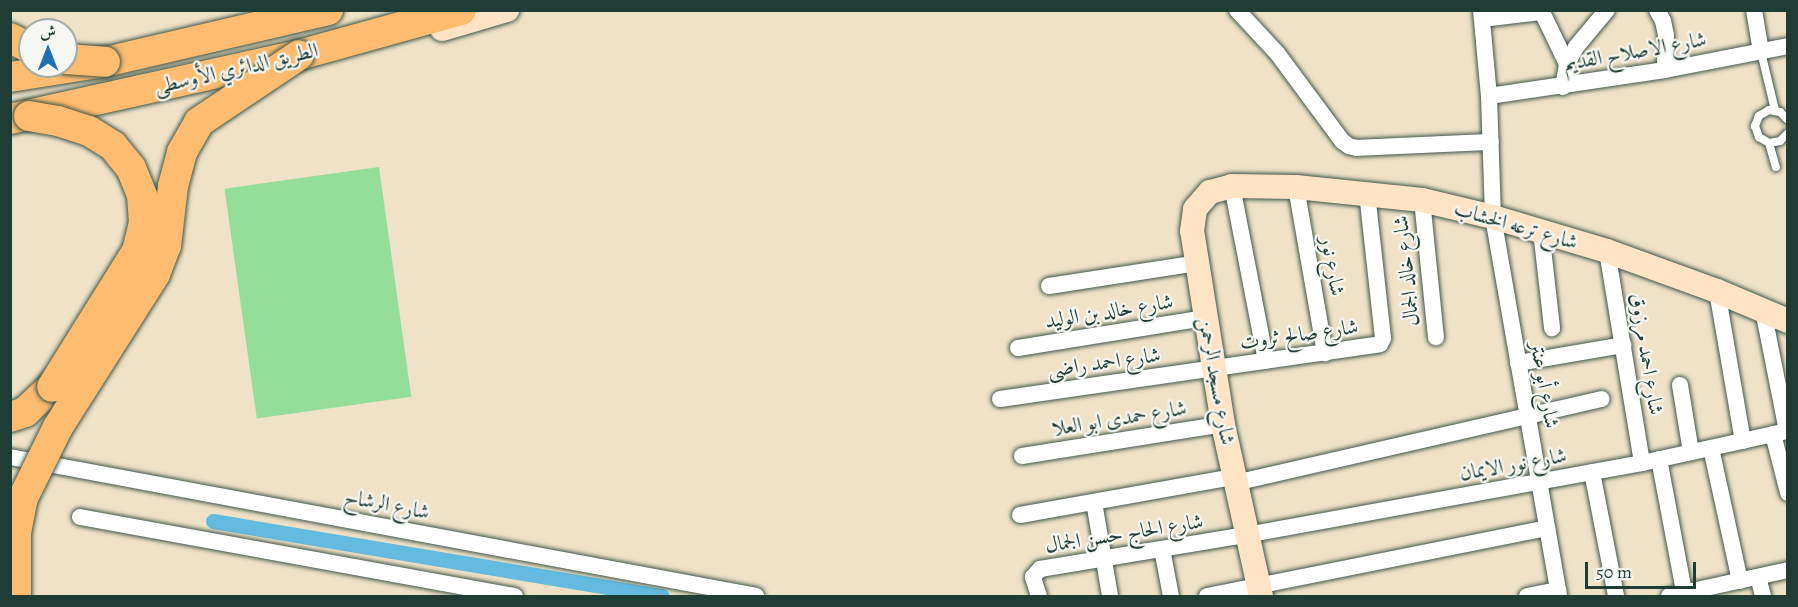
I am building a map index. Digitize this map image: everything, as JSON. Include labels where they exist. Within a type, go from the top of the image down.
[{"type":"highway","name":"الطريق الدائري الأوسطى","points":[[10,76],[105,62],[328,10]]},
{"type":"highway","name":"الطريق الدائري الأوسطى","points":[[17,121],[298,55],[460,10]]},
{"type":"highway","points":[[16,597],[16,533],[23,498],[37,465],[58,427],[155,274],[166,246],[173,186],[182,152],[199,122],[298,55]]},
{"type":"highway","points":[[78,61],[105,62]]},
{"type":"highway","points":[[10,417],[25,412],[52,387],[137,251],[144,223],[142,195],[131,168],[113,146],[89,131],[58,120],[17,121]]},
{"type":"street","points":[[78,60],[105,57],[296,10]]},
{"type":"street","points":[[17,121],[282,73],[507,10]]},
{"type":"street","points":[[1237,10],[1277,52],[1342,141],[1349,146],[1357,148],[1491,142]]},
{"type":"street","points":[[1563,87],[1567,64],[1587,30],[1607,10]]},
{"type":"street","points":[[1657,10],[1663,21],[1666,35],[1665,70]]},
{"type":"street","points":[[1754,10],[1761,52]]},
{"type":"street","points":[[1481,15],[1541,11],[1567,64]]},
{"type":"street","name":"شارع أبو عنتر","points":[[1481,15],[1489,96],[1493,217],[1558,593]]},
{"type":"street","name":"شارع الاصلاح القديم","points":[[1489,96],[1563,87],[1665,70],[1788,46]]},
{"type":"street","points":[[1232,186],[1266,361]]},
{"type":"street","name":"شارع ترعه الخشاب","points":[[1232,186],[1296,187],[1367,192],[1422,200],[1493,217],[1607,251],[1717,291],[1788,321]]},
{"type":"street","name":"شارع مسجد الرحمن","points":[[1232,186],[1210,192],[1195,208],[1192,231],[1223,424],[1259,591]]},
{"type":"street","name":"شارع نور","points":[[1296,187],[1325,353]]},
{"type":"street","name":"شارع صالح ثروت","points":[[1214,369],[1378,345],[1383,340],[1367,192]]},
{"type":"street","name":"شارع خالد الجمال","points":[[1422,200],[1436,337]]},
{"type":"street","points":[[1541,231],[1552,327]]},
{"type":"street","name":"شارع احمد مرزوق","points":[[1607,251],[1642,463]]},
{"type":"street","points":[[1049,286],[1197,263]]},
{"type":"street","points":[[1717,291],[1743,441]]},
{"type":"street","points":[[1763,310],[1783,432],[1788,493]]},
{"type":"street","name":"شارع خالد بن الوليد","points":[[1018,348],[1206,318]]},
{"type":"street","points":[[1518,363],[1623,345]]},
{"type":"street","name":"شارع احمد راضى","points":[[1000,399],[1214,369]]},
{"type":"street","points":[[1680,385],[1691,452]]},
{"type":"street","points":[[1020,515],[1234,480],[1602,399]]},
{"type":"street","name":"شارع حمدى ابو العلا","points":[[1022,456],[1223,424]]},
{"type":"street","name":"شارع نور الايمان","points":[[1246,535],[1642,463],[1783,432]]},
{"type":"street","points":[[1711,448],[1740,581]]},
{"type":"street","name":"شارع الرشاح","points":[[10,457],[756,597]]},
{"type":"street","points":[[1659,459],[1679,595],[1788,570]]},
{"type":"street","points":[[1592,472],[1616,597]]},
{"type":"street","points":[[1094,502],[1110,597]]},
{"type":"street","points":[[80,517],[515,597]]},
{"type":"street","points":[[1207,597],[1259,591],[1547,528]]},
{"type":"street","name":"شارع الحاج حسن الجمال","points":[[1039,597],[1034,579],[1038,570],[1246,535]]},
{"type":"street","points":[[1162,549],[1171,597]]},
{"type":"street","points":[[1758,577],[1763,597]]},
{"type":"street","points":[[1527,597],[1558,593]]},
{"type":"lane","points":[[1761,52],[1775,110],[1788,120]]},
{"type":"lane","points":[[1775,110],[1764,112],[1756,121],[1756,132],[1769,143],[1776,167]]},
{"type":"lane","points":[[1769,143],[1780,141],[1788,133]]},
{"type":"green space","points":[[379,167],[411,397],[257,418],[225,189]]},
{"type":"waterway","points":[[213,521],[662,596]]}]
